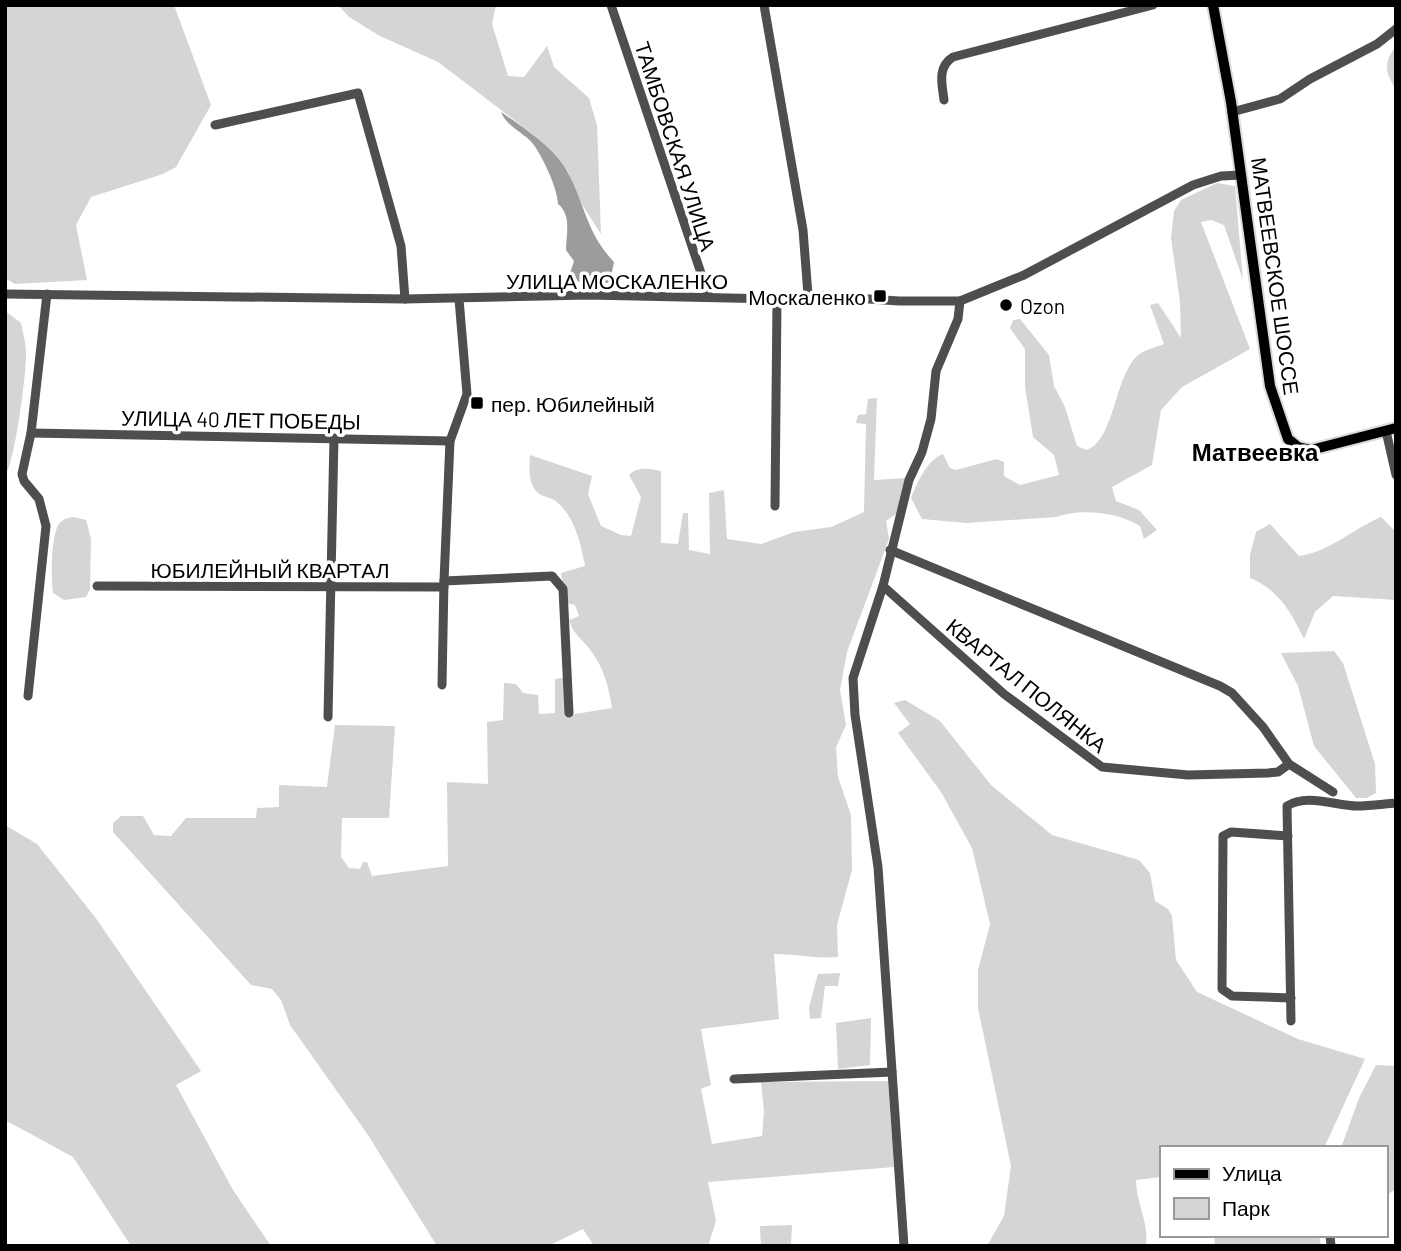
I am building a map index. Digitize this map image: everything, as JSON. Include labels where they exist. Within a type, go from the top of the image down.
[{"type":"main road","name":"МАТВЕЕВСКОЕ ШОССЕ","points":[[1213,5],[1232,112],[1270,386],[1288,439],[1298,447],[1311,450],[1391,429]]},
{"type":"street","name":"ТАМБОВСКАЯ УЛИЦА","points":[[611,5],[709,297]]},
{"type":"street","points":[[764,5],[803,230],[808,295]]},
{"type":"street","points":[[944,100],[941,75],[943,66],[953,57],[1153,5]]},
{"type":"street","points":[[1232,112],[1280,99],[1310,79],[1377,44],[1396,29]]},
{"type":"street","points":[[215,125],[358,93],[401,246],[405,299]]},
{"type":"street","name":"УЛИЦА МОСКАЛЕНКО","points":[[5,294],[405,299],[589,295],[777,299],[808,295],[899,301],[960,300],[995,289],[1034,270],[1193,185],[1221,176],[1242,179]]},
{"type":"street","points":[[28,696],[46,526],[44,513],[22,474],[31,433],[47,294]]},
{"type":"street","points":[[442,685],[450,441],[467,394],[458,299]]},
{"type":"street","points":[[775,506],[777,299]]},
{"type":"street","points":[[904,1246],[878,867],[853,698],[853,677],[883,586],[909,480],[922,452],[931,419],[936,371],[958,319],[960,300]]},
{"type":"street","points":[[1391,429],[1396,475]]},
{"type":"street","name":"УЛИЦА 40 ЛЕТ ПОБЕДЫ","points":[[31,433],[450,441]]},
{"type":"street","points":[[328,717],[334,438]]},
{"type":"street","points":[[890,551],[1220,686],[1232,693],[1263,727],[1289,764],[1333,792]]},
{"type":"street","name":"ЮБИЛЕЙНЫЙ КВАРТАЛ","points":[[97,586],[262,584],[331,589],[548,576],[556,578],[563,589],[569,713]]},
{"type":"street","name":"КВАРТАЛ ПОЛЯНКА","points":[[883,586],[1004,694],[1102,767],[1188,775],[1254,774],[1278,772],[1289,764]]},
{"type":"street","points":[[1291,1021],[1286,810],[1293,802],[1335,802],[1354,807],[1396,803]]},
{"type":"street","points":[[1288,836],[1231,832],[1223,836],[1222,989],[1232,996],[1291,998]]},
{"type":"street","points":[[734,1079],[892,1072]]},
{"type":"green space","points":[[5,5],[174,5],[211,105],[176,167],[163,174],[91,197],[76,225],[87,280],[15,284],[5,278]]},
{"type":"green space","points":[[338,5],[496,5],[492,24],[508,76],[524,77],[547,46],[554,67],[589,98],[597,125],[601,234],[574,192],[568,172],[534,135],[438,62],[380,36],[349,17]]},
{"type":"green space","points":[[1396,47],[1396,89],[1390,78],[1387,62]]},
{"type":"green space","points":[[1217,183],[1235,186],[1243,280],[1224,225],[1211,220],[1201,222],[1250,349],[1182,387],[1161,410],[1152,465],[1112,487],[1116,501],[1139,510],[1157,530],[1144,539],[1140,526],[1131,521],[1087,512],[1056,517],[966,523],[922,519],[911,498],[927,467],[943,454],[950,468],[956,470],[997,459],[1004,462],[1004,476],[1020,485],[1059,475],[1054,455],[1033,437],[1025,387],[1025,349],[1010,328],[1013,320],[1020,319],[1049,355],[1054,386],[1065,407],[1077,446],[1087,450],[1096,444],[1109,421],[1130,365],[1141,353],[1164,344],[1150,305],[1158,303],[1181,338],[1180,302],[1171,238],[1174,211],[1181,200]]},
{"type":"green space","points":[[5,311],[21,323],[26,361],[16,435],[5,475]]},
{"type":"green space","points":[[877,398],[874,480],[907,478],[896,514],[886,521],[889,539],[847,652],[840,690],[846,725],[836,747],[838,777],[851,815],[852,870],[837,925],[838,957],[774,954],[779,1019],[701,1029],[711,1085],[701,1089],[712,1144],[762,1136],[764,1111],[761,1082],[888,1081],[894,1167],[708,1182],[716,1221],[708,1246],[594,1246],[583,1229],[548,1246],[437,1246],[368,1135],[290,1025],[281,1000],[272,989],[251,985],[113,832],[113,823],[121,816],[143,816],[154,835],[171,836],[186,818],[256,818],[257,808],[279,807],[279,785],[327,787],[335,725],[395,726],[389,818],[342,818],[341,857],[349,868],[360,869],[363,862],[367,862],[372,876],[448,866],[447,782],[488,784],[487,722],[503,720],[504,683],[516,684],[523,693],[538,695],[539,714],[555,713],[555,679],[566,677],[569,715],[612,708],[603,671],[573,630],[569,620],[579,616],[575,605],[566,603],[561,573],[585,566],[579,540],[573,523],[563,508],[555,500],[539,494],[534,488],[530,475],[530,455],[592,476],[588,494],[601,526],[621,535],[631,536],[641,497],[629,475],[640,469],[661,471],[661,543],[678,544],[683,513],[688,513],[689,550],[710,554],[709,493],[724,490],[727,539],[761,544],[794,532],[831,527],[864,512],[866,424],[856,423],[858,415],[866,414],[868,399]]},
{"type":"green space","points":[[73,517],[86,520],[91,539],[90,589],[86,597],[64,600],[53,593],[53,543],[58,526],[64,519]]},
{"type":"green space","points":[[1381,517],[1396,532],[1396,600],[1333,596],[1315,612],[1304,639],[1276,595],[1250,578],[1250,555],[1256,532],[1270,524],[1299,556],[1321,550]]},
{"type":"green space","points":[[1334,651],[1343,663],[1375,764],[1376,793],[1367,798],[1356,798],[1314,746],[1298,686],[1281,653]]},
{"type":"green space","points":[[905,700],[940,721],[991,785],[1052,835],[1139,860],[1150,873],[1155,901],[1168,909],[1172,916],[1176,960],[1197,992],[1298,1039],[1365,1059],[1325,1146],[1160,1146],[1160,1177],[1136,1180],[1146,1228],[1146,1246],[987,1246],[1004,1216],[1011,1166],[978,1008],[978,970],[990,924],[972,848],[941,792],[898,733],[910,724],[894,703]]},
{"type":"green space","points":[[5,825],[37,844],[95,917],[201,1071],[176,1085],[233,1190],[271,1246],[131,1246],[73,1157],[5,1120]]},
{"type":"green space","points":[[840,973],[838,986],[825,986],[821,1018],[810,1019],[809,1007],[818,974]]},
{"type":"green space","points":[[871,1018],[870,1065],[838,1069],[836,1023]]},
{"type":"green space","points":[[1376,1065],[1396,1066],[1396,1189],[1387,1195],[1387,1146],[1342,1146],[1359,1098]]},
{"type":"green space","points":[[792,1225],[791,1246],[761,1246],[760,1226]]},
{"type":"green space","points":[[1214,1237],[1319,1237],[1321,1246],[1215,1246]]},
{"type":"shaded area","points":[[501,112],[538,139],[555,155],[568,173],[592,230],[614,262],[610,282],[590,287],[573,279],[570,273],[574,261],[566,250],[567,219],[558,204],[550,175],[532,143],[508,123]]},
{"type":"place","name":"Москаленко","points":[[880,296]]},
{"type":"place","name":"Ozon","points":[[1006,305]]},
{"type":"place","name":"пер. Юбилейный","points":[[477,403]]},
{"type":"district","name":"Матвеевка","points":[[1255,451]]}]
